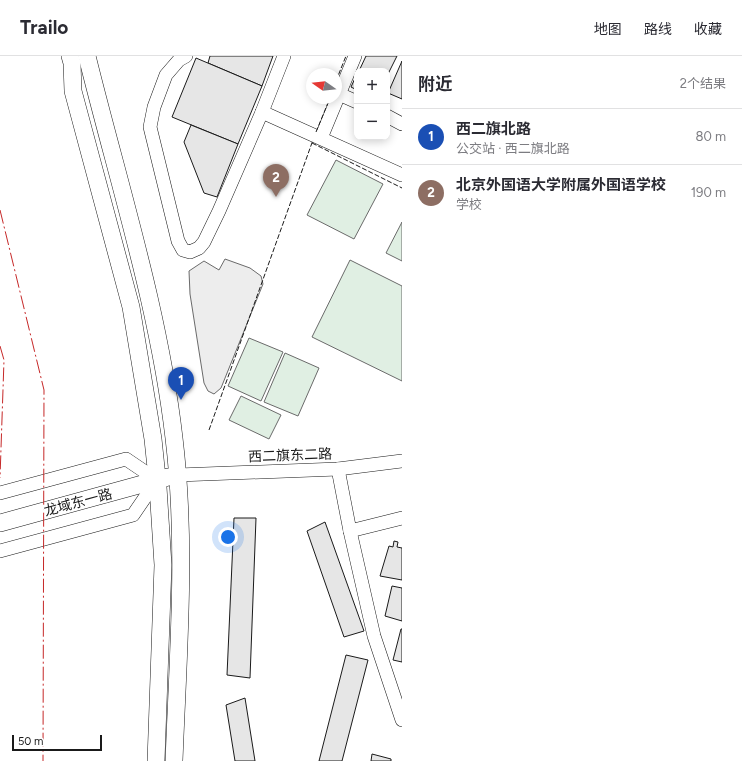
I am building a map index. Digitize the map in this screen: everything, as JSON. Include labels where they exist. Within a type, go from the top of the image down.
[{"type":"main road","points":[[80,58],[150,300],[166,381],[174,437],[178,475],[181,566],[174,761]]},
{"type":"main road","points":[[80,58],[73,91],[131,307],[153,439],[163,565],[156,761]]},
{"type":"main road","name":"龙域东一路","points":[[0,523],[178,475]]},
{"type":"street","points":[[186,56],[179,60],[166,75],[154,107],[150,127],[178,241],[183,250],[190,252],[199,248],[204,242],[219,211],[262,112],[284,56]]},
{"type":"street","points":[[342,87],[355,56]]},
{"type":"street","points":[[342,95],[354,101]]},
{"type":"street","points":[[321,138],[335,104]]},
{"type":"street","points":[[262,112],[402,175]]},
{"type":"street","points":[[390,118],[402,124]]},
{"type":"street","points":[[0,493],[126,459],[157,480],[133,515],[0,550]]},
{"type":"street","name":"西二旗东二路","points":[[178,475],[338,469],[402,460]]},
{"type":"street","points":[[338,469],[350,531],[374,636],[402,720]]},
{"type":"street","points":[[350,531],[402,518]]},
{"type":"green space","points":[[336,160],[383,184],[354,239],[307,215]]},
{"type":"green space","points":[[402,222],[402,261],[386,253]]},
{"type":"green space","points":[[350,260],[402,286],[402,381],[312,337]]},
{"type":"green space","points":[[249,338],[283,352],[261,401],[228,386]]},
{"type":"green space","points":[[285,353],[319,368],[298,416],[264,402]]},
{"type":"green space","points":[[241,396],[281,415],[269,439],[229,420]]},
{"type":"shaded area","points":[[225,259],[250,268],[261,276],[263,284],[221,388],[214,394],[208,391],[204,383],[190,294],[189,271],[204,261],[219,270]]},
{"type":"building","points":[[210,56],[273,56],[262,86],[208,63]]},
{"type":"building","points":[[366,56],[397,56],[390,70],[390,68],[360,68]]},
{"type":"building","points":[[196,58],[262,86],[238,144],[172,117]]},
{"type":"building","points":[[402,61],[402,99],[390,94],[390,88]]},
{"type":"building","points":[[354,80],[354,88],[351,87]]},
{"type":"building","points":[[191,125],[238,144],[217,197],[204,193],[184,142]]},
{"type":"building","points":[[234,518],[256,518],[250,678],[227,675]]},
{"type":"building","points":[[325,522],[364,631],[344,637],[307,531]]},
{"type":"building","points":[[394,541],[398,542],[397,547],[402,548],[402,580],[380,576],[389,546],[393,547]]},
{"type":"building","points":[[392,586],[402,588],[402,621],[385,616]]},
{"type":"building","points":[[402,629],[402,662],[393,660]]},
{"type":"building","points":[[346,655],[368,660],[342,761],[319,761]]},
{"type":"building","points":[[245,698],[255,761],[235,761],[226,705]]},
{"type":"building","points":[[372,754],[391,759],[391,761],[371,761]]},
{"type":"fence","points":[[341,68],[346,56]]},
{"type":"fence","points":[[316,132],[328,104]]},
{"type":"fence","points":[[209,430],[313,140]]},
{"type":"fence","points":[[312,143],[402,188]]},
{"type":"power","points":[[0,210],[44,390],[43,761]]},
{"type":"power","points":[[0,346],[4,360],[0,478]]},
{"type":"place","name":"北京外国语大学附属外国语学校","points":[[276,197]]},
{"type":"place","name":"西二旗北路","points":[[181,400]]}]
